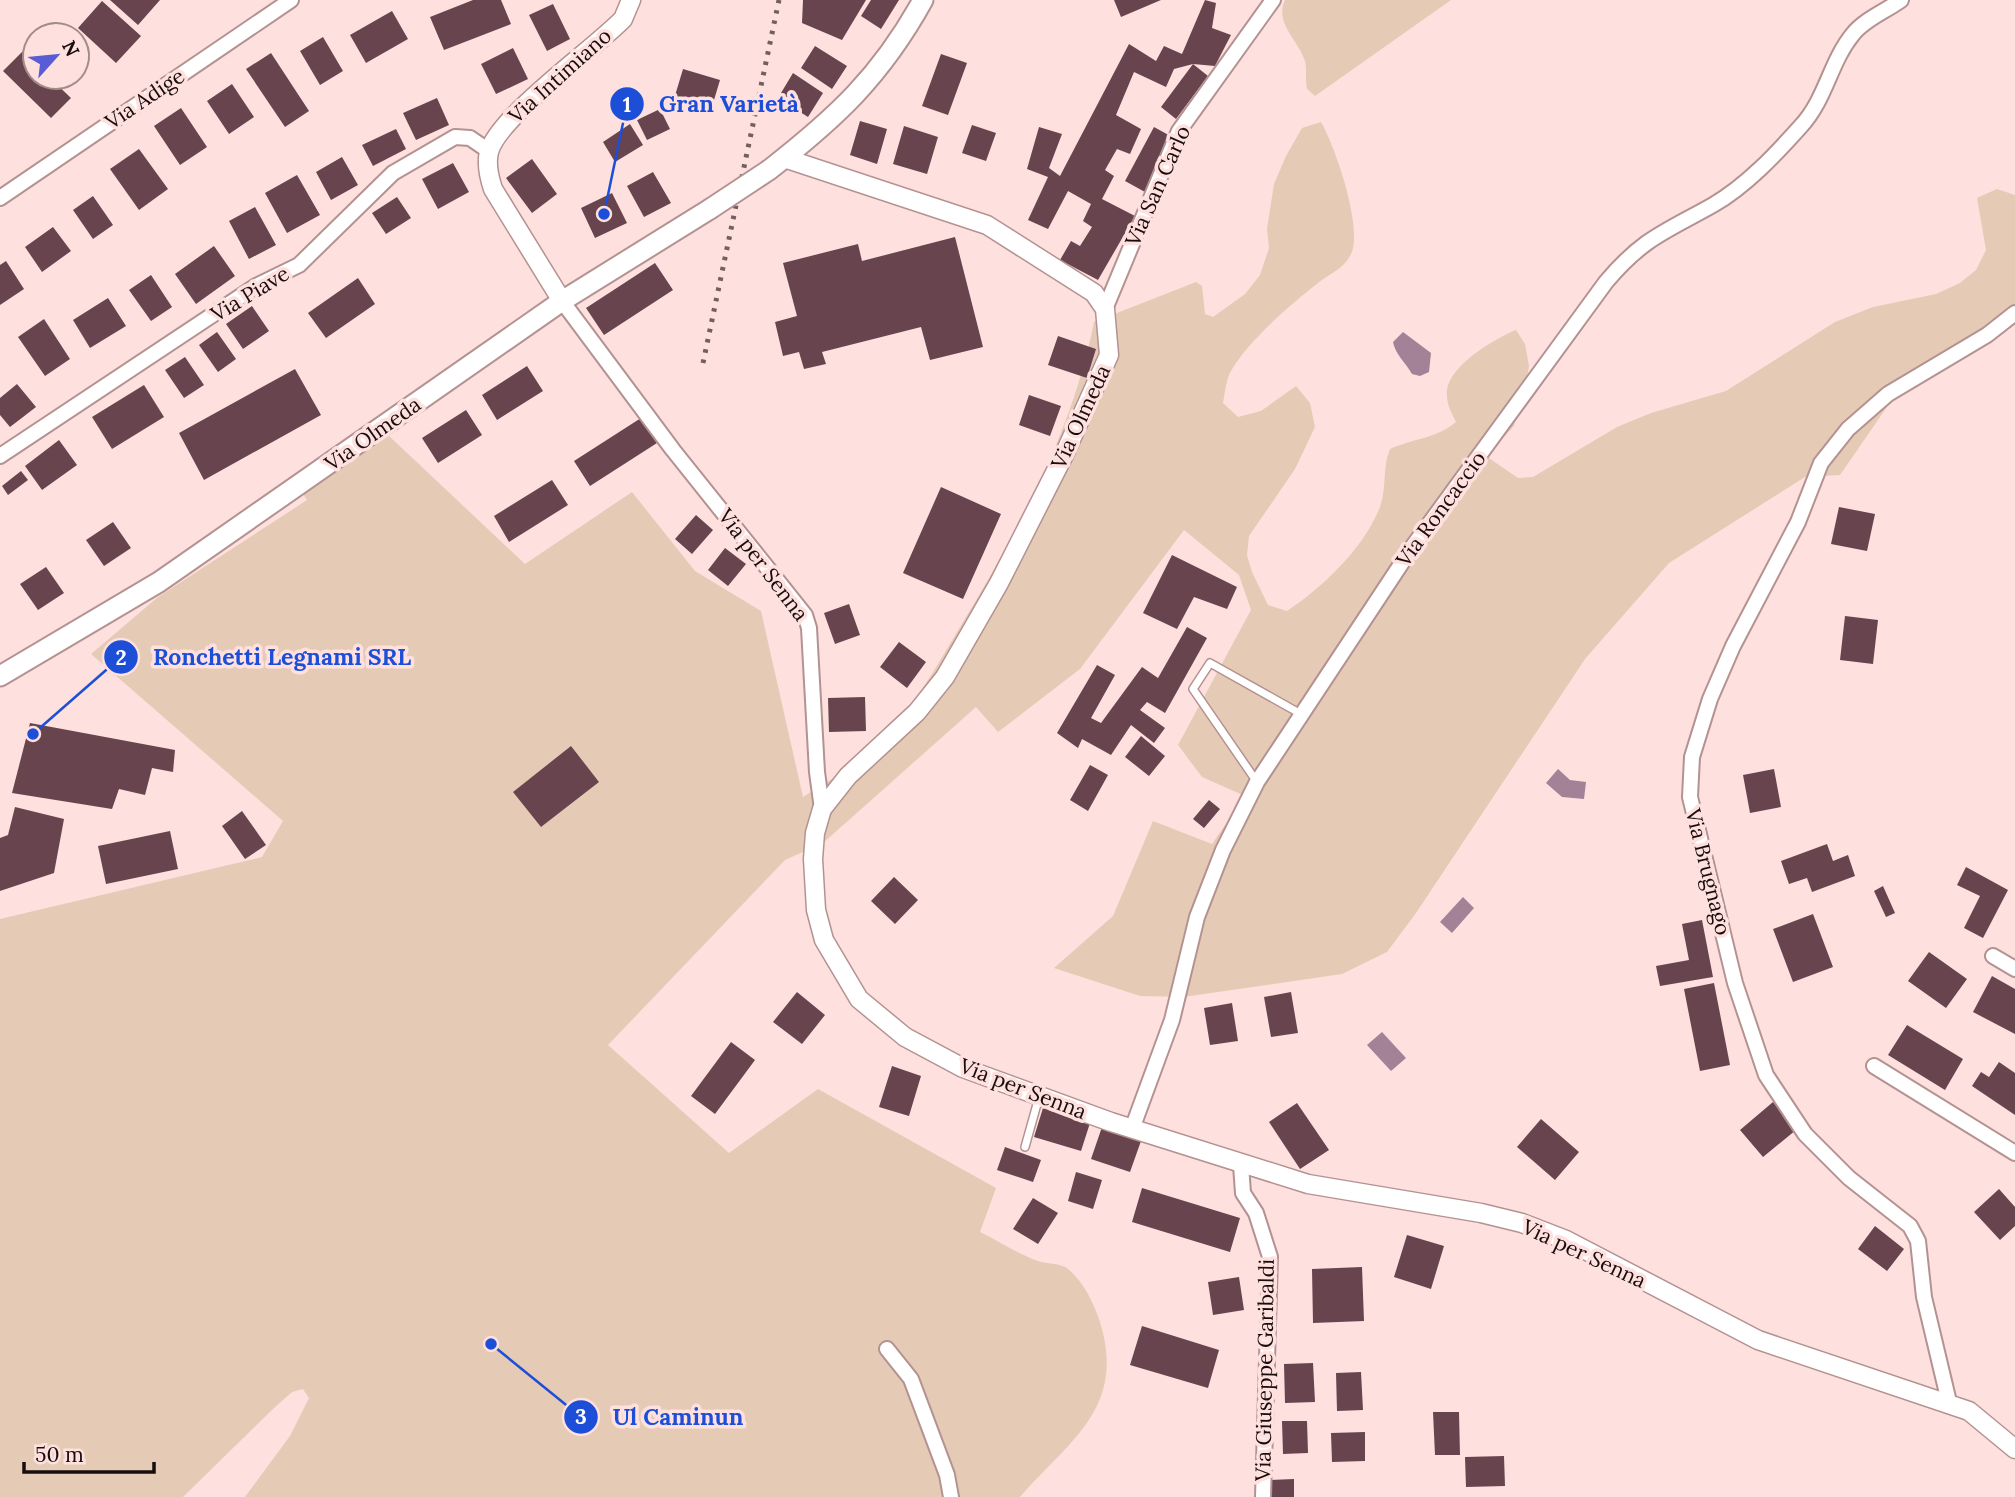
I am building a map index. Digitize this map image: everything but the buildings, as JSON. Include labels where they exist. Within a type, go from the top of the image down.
[{"type":"main road","name":"Via Olmeda","points":[[0,676],[36,657],[170,574],[562,301],[777,164],[842,111],[873,78],[904,36],[923,0]]},
{"type":"street","name":"Via Adige","points":[[0,198],[291,0]]},
{"type":"street","name":"Via Intimiano","points":[[489,151],[508,122],[623,19],[631,0]]},
{"type":"street","name":"Via San Carlo","points":[[1105,309],[1179,131],[1273,0]]},
{"type":"street","name":"Via Roncaccio","points":[[1132,1129],[1172,1020],[1197,918],[1223,850],[1257,782],[1413,546],[1606,282],[1629,255],[1649,239],[1714,204],[1739,186],[1818,106],[1841,52],[1854,32],[1901,0]]},
{"type":"street","name":"Via Piave","points":[[0,456],[256,286],[299,265],[393,173],[455,137],[470,138],[489,151]]},
{"type":"street","points":[[489,151],[489,175],[493,189],[562,301]]},
{"type":"street","points":[[777,164],[987,225],[1094,293],[1105,309]]},
{"type":"street","name":"Via per Senna","points":[[562,301],[673,450],[805,615],[810,628],[822,809],[815,833],[813,859],[816,910],[824,940],[859,999],[905,1037],[934,1054],[997,1083],[1241,1165],[1308,1184],[1481,1213],[1522,1223],[1611,1261],[1717,1321],[1758,1340],[1949,1402],[1969,1411],[2015,1448]]},
{"type":"street","name":"Via Olmeda","points":[[822,809],[849,776],[917,712],[966,643],[1065,455],[1109,355],[1105,309]]},
{"type":"street","name":"Via Brugnago","points":[[1949,1402],[1924,1297],[1918,1241],[1910,1226],[1849,1178],[1805,1134],[1766,1075],[1748,1031],[1689,797],[1692,757],[1710,699],[1733,646],[1798,522],[1821,463],[1848,429],[1888,394],[1987,335],[2015,313]]},
{"type":"street","points":[[1993,956],[2015,969]]},
{"type":"street","points":[[1874,1066],[2015,1153]]},
{"type":"street","name":"Via Giuseppe Garibaldi","points":[[1241,1165],[1243,1193],[1256,1213],[1270,1257],[1263,1497]]},
{"type":"street","points":[[887,1349],[911,1379],[947,1475],[951,1497]]},
{"type":"lane","points":[[1257,782],[1193,689],[1210,663],[1301,714]]},
{"type":"lane","points":[[1025,1147],[1039,1097]]},
{"type":"shaded area","points":[[1285,0],[1451,0],[1315,96],[1307,89],[1305,61],[1285,24],[1282,8]]},
{"type":"shaded area","points":[[1321,122],[1334,150],[1351,209],[1354,244],[1350,256],[1340,268],[1283,313],[1248,348],[1229,374],[1223,403],[1238,417],[1261,411],[1296,386],[1310,403],[1315,427],[1295,469],[1249,536],[1247,555],[1268,605],[1287,611],[1328,578],[1364,537],[1380,507],[1390,449],[1433,435],[1456,422],[1447,396],[1453,375],[1484,347],[1516,330],[1525,344],[1529,366],[1526,383],[1514,426],[1486,456],[1518,478],[1533,477],[1617,427],[1651,413],[1726,391],[1835,322],[1873,307],[1936,294],[1960,283],[1976,270],[1986,250],[1977,198],[1997,189],[2015,195],[2015,321],[1912,385],[1889,404],[1840,475],[1805,477],[1669,563],[1585,659],[1416,913],[1387,952],[1342,974],[1183,997],[1140,996],[1054,968],[1113,916],[1153,821],[1212,844],[1245,796],[1202,777],[1178,745],[1251,610],[1239,575],[1184,530],[1080,669],[998,732],[976,707],[823,843],[785,860],[608,1045],[729,1153],[818,1089],[996,1188],[980,1232],[1031,1258],[1068,1269],[1083,1286],[1094,1306],[1106,1350],[1106,1376],[1100,1399],[1089,1420],[1075,1439],[1020,1497],[245,1497],[290,1436],[309,1398],[303,1389],[292,1392],[274,1408],[183,1497],[0,1497],[0,919],[262,857],[283,821],[91,654],[158,597],[307,500],[303,494],[388,435],[525,564],[632,492],[695,571],[761,611],[803,797],[854,765],[881,742],[912,703],[940,660],[1000,558],[1057,444],[1072,404],[1094,322],[1196,282],[1202,286],[1205,314],[1213,317],[1245,294],[1260,275],[1269,248],[1267,229],[1274,184],[1286,156],[1302,128]]},
{"type":"shaded area","points":[[1403,332],[1431,353],[1429,372],[1420,376],[1412,374],[1398,354],[1393,342]]},
{"type":"shaded area","points":[[1558,769],[1570,780],[1586,782],[1584,799],[1562,797],[1546,783]]},
{"type":"shaded area","points":[[1463,897],[1474,908],[1452,933],[1440,922]]},
{"type":"shaded area","points":[[1382,1032],[1406,1058],[1391,1071],[1367,1045]]},
{"type":"railway","points":[[703,363],[779,0]]},
{"type":"place","name":"Gran Varietà","points":[[604,214]]},
{"type":"place","name":"Ronchetti Legnami SRL","points":[[33,734]]},
{"type":"place","name":"Ul Caminun","points":[[491,1344]]}]
